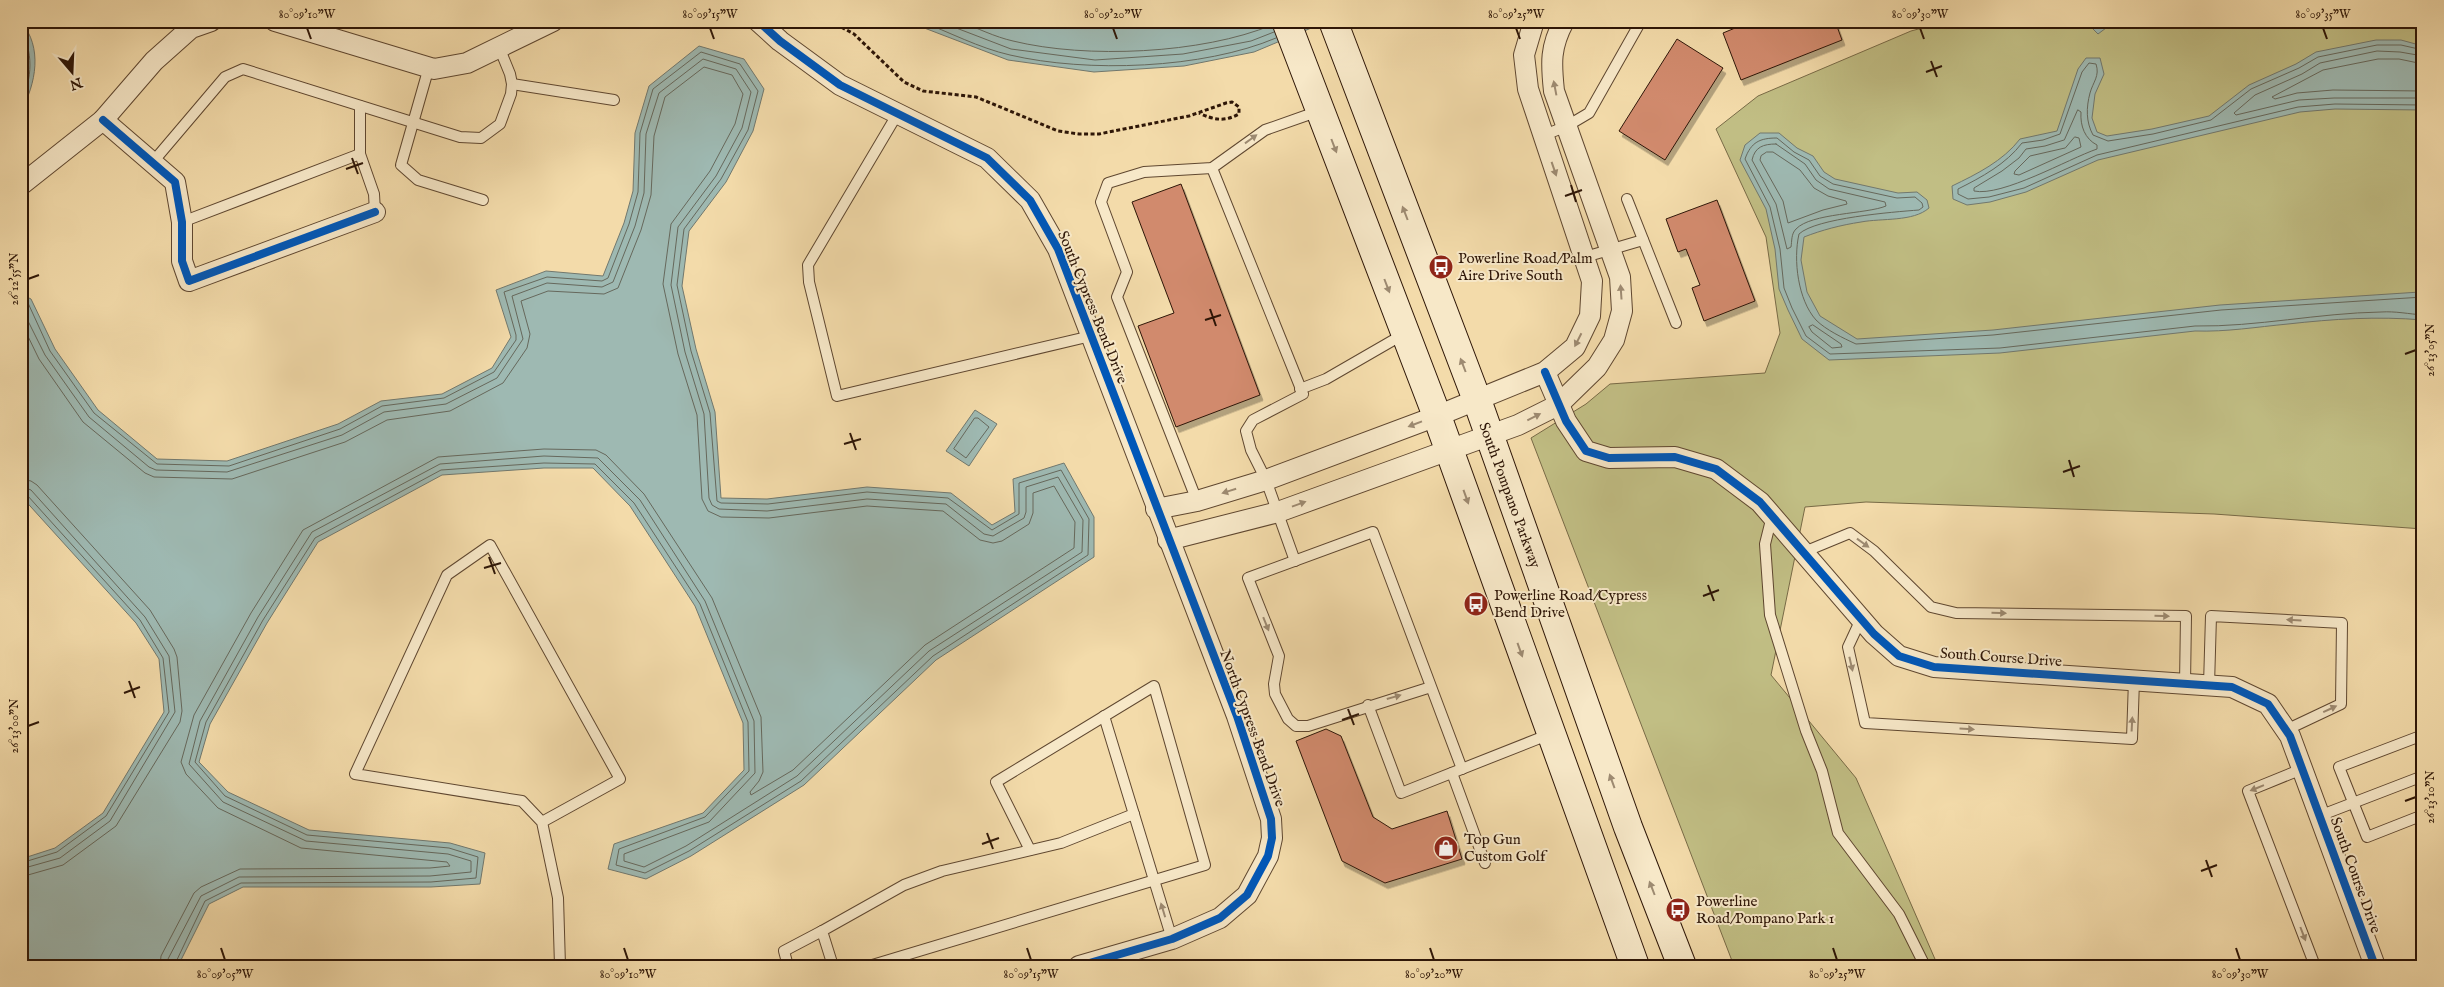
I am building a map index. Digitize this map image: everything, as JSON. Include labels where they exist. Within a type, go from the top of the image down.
[{"type":"main road","points":[[1286,21],[1450,451],[1634,966]]},
{"type":"main road","name":"South Pompano Parkway","points":[[1332,21],[1476,400],[1625,818],[1682,966]]},
{"type":"street","points":[[21,185],[103,120],[154,61],[191,28],[211,21]]},
{"type":"street","points":[[286,23],[434,69],[467,63],[553,21]]},
{"type":"street","name":"South Cypress Bend Drive","points":[[758,21],[780,41],[840,85],[987,158],[1030,200],[1058,249],[1156,509]]},
{"type":"street","points":[[1156,509],[1196,501],[1266,480],[1437,416],[1545,372],[1575,347],[1590,316],[1592,281],[1542,136],[1528,89],[1524,56],[1534,21]]},
{"type":"street","points":[[1168,540],[1278,512],[1518,425],[1558,404],[1597,367],[1614,340],[1622,312],[1620,277],[1554,91],[1551,59],[1558,32],[1564,21]]},
{"type":"street","points":[[103,120],[175,182],[182,222],[182,261],[189,281],[375,212]]},
{"type":"street","name":"South Course Drive","points":[[1545,372],[1566,421],[1586,450],[1609,458],[1675,457],[1716,469],[1760,502],[1874,634],[1899,656],[1934,667],[2232,687],[2268,704],[2290,736],[2375,966]]},
{"type":"street","name":"North Cypress Bend Drive","points":[[1079,966],[1172,938],[1220,918],[1246,894],[1268,856],[1272,838],[1271,819],[1237,716],[1156,509]]},
{"type":"lane","points":[[1542,136],[1567,126],[1589,113],[1641,21]]},
{"type":"lane","points":[[152,163],[225,77],[243,69],[460,137],[481,138],[500,124],[511,94],[510,74],[499,47]]},
{"type":"lane","points":[[429,67],[401,166],[418,180],[483,200]]},
{"type":"lane","points":[[512,84],[614,100]]},
{"type":"lane","points":[[360,106],[360,154],[374,194],[375,212]]},
{"type":"lane","points":[[1196,501],[1118,297],[1127,272],[1101,202],[1108,182],[1144,172],[1212,168],[1265,130],[1320,110]]},
{"type":"lane","points":[[898,113],[808,265],[809,282],[837,396],[1090,336]]},
{"type":"lane","points":[[182,222],[360,154]]},
{"type":"lane","points":[[1212,168],[1303,394],[1252,420],[1246,431],[1251,450],[1266,480],[1295,561]]},
{"type":"lane","points":[[1628,199],[1676,323]]},
{"type":"lane","points":[[1585,257],[1643,240]]},
{"type":"lane","points":[[1300,389],[1326,379],[1405,334]]},
{"type":"lane","points":[[1772,516],[1765,544],[1770,615],[1806,731],[1822,771],[1838,833],[1899,914],[1925,966]]},
{"type":"lane","points":[[1431,687],[1368,705],[1308,726],[1296,726],[1288,719],[1275,694],[1274,684],[1279,656],[1248,578],[1373,532],[1431,687],[1486,863]]},
{"type":"lane","points":[[1804,552],[1850,533],[1874,550],[1931,607],[1956,613],[2186,616],[2185,684]]},
{"type":"lane","points":[[542,822],[620,779],[490,545],[447,575],[355,774],[522,801],[542,822],[558,898],[560,966]]},
{"type":"lane","points":[[2209,685],[2211,616],[2342,623],[2341,704],[2286,730]]},
{"type":"lane","points":[[1861,619],[1848,647],[1866,723],[2132,739],[2134,680]]},
{"type":"lane","points":[[869,966],[1205,865],[1154,686],[996,782],[1030,850]]},
{"type":"lane","points":[[1368,705],[1401,793],[1550,734]]},
{"type":"lane","points":[[1104,716],[1172,938]]},
{"type":"lane","points":[[2423,736],[2340,767],[2367,837],[2423,815]]},
{"type":"lane","points":[[2302,769],[2248,792],[2315,966]]},
{"type":"lane","points":[[2319,816],[2423,776]]},
{"type":"lane","points":[[788,966],[784,951],[904,886],[942,871],[1060,843],[1134,814]]},
{"type":"lane","points":[[822,931],[833,966]]},
{"type":"path","points":[[830,21],[854,34],[904,82],[923,91],[976,97],[1058,131],[1098,134],[1157,124],[1199,113],[1226,103],[1232,102],[1239,107],[1239,114],[1228,120],[1211,118],[1199,113]]},
{"type":"shaded area","points":[[1948,21],[2423,21],[2423,529],[2214,514],[1866,502],[1805,507],[1771,675],[1856,778],[1938,966],[1734,966],[1531,438],[1586,404],[1610,384],[1765,373],[1780,333],[1766,237],[1716,129],[1758,96],[1911,31]]},
{"type":"water","points":[[906,21],[1328,21],[1254,52],[1184,66],[1094,72],[1008,60]]},
{"type":"water","points":[[2088,21],[2111,21],[2110,25],[2098,34],[2088,24]]},
{"type":"water","points":[[21,22],[28,32],[32,43],[35,54],[35,66],[30,89],[21,111]]},
{"type":"water","points":[[2376,40],[2401,40],[2423,46],[2423,110],[2335,109],[2300,112],[2098,160],[2026,192],[1990,202],[1967,205],[1953,199],[1952,186],[1980,172],[1998,160],[2020,139],[2057,131],[2078,69],[2086,58],[2100,58],[2104,74],[2095,94],[2092,118],[2097,132],[2107,136],[2152,129],[2209,116],[2249,85],[2296,64],[2316,52]]},
{"type":"water","points":[[699,46],[744,59],[764,89],[753,131],[726,182],[689,231],[682,286],[696,349],[715,412],[721,498],[767,499],[867,487],[951,493],[992,525],[1015,512],[1013,479],[1064,463],[1094,517],[1094,557],[936,660],[804,785],[691,856],[646,879],[608,869],[614,844],[703,813],[744,770],[743,723],[695,606],[630,506],[593,468],[544,468],[442,475],[318,542],[267,623],[210,724],[199,762],[228,792],[309,830],[450,843],[485,853],[480,884],[431,887],[243,887],[209,904],[178,966],[21,966],[21,859],[55,848],[103,813],[164,712],[159,659],[136,623],[21,496],[21,294],[31,299],[55,349],[98,410],[157,459],[227,461],[338,424],[381,401],[442,394],[492,368],[511,337],[496,290],[546,271],[603,276],[624,223],[633,191],[635,133],[649,86]]},
{"type":"water","points":[[1760,133],[1779,133],[1797,148],[1813,156],[1824,172],[1835,179],[1898,193],[1917,192],[1927,200],[1929,208],[1915,216],[1846,225],[1804,237],[1801,260],[1807,292],[1820,316],[1857,339],[1993,330],[2220,305],[2420,292],[2423,293],[2423,320],[2389,318],[2338,319],[2230,330],[2195,331],[2000,353],[1829,360],[1802,339],[1779,289],[1775,249],[1766,209],[1740,160],[1745,145]]},
{"type":"water","points":[[975,410],[997,424],[969,466],[946,451]]},
{"type":"building","points":[[1752,21],[1835,21],[1842,40],[1741,80],[1723,33]]},
{"type":"building","points":[[1677,39],[1723,68],[1665,160],[1619,131]]},
{"type":"building","points":[[1181,184],[1260,395],[1176,427],[1138,326],[1174,313],[1132,202]]},
{"type":"building","points":[[1717,200],[1755,301],[1704,321],[1692,288],[1700,285],[1686,249],[1678,252],[1666,219]]},
{"type":"building","points":[[1326,729],[1341,736],[1373,817],[1392,829],[1447,811],[1462,859],[1385,883],[1342,861],[1296,741]]},
{"type":"cycle path","points":[[758,21],[780,41],[840,85],[987,158],[1030,200],[1058,249],[1237,716],[1271,819],[1272,838],[1268,856],[1247,895],[1220,918],[1172,939],[1079,966]]},
{"type":"cycle path","points":[[103,120],[175,182],[182,222],[182,261],[189,281],[375,212]]},
{"type":"cycle path","points":[[1545,372],[1566,421],[1586,451],[1609,458],[1675,457],[1716,469],[1760,502],[1874,634],[1899,656],[1934,667],[2232,687],[2268,704],[2290,736],[2375,966]]},
{"type":"place","name":"Powerline Road/Palm Aire Drive South","points":[[1441,267]]},
{"type":"place","name":"Powerline Road/Cypress Bend Drive","points":[[1476,604]]},
{"type":"place","name":"Top Gun Custom Golf","points":[[1446,848]]},
{"type":"place","name":"Powerline Road/Pompano Park 1","points":[[1678,910]]}]
